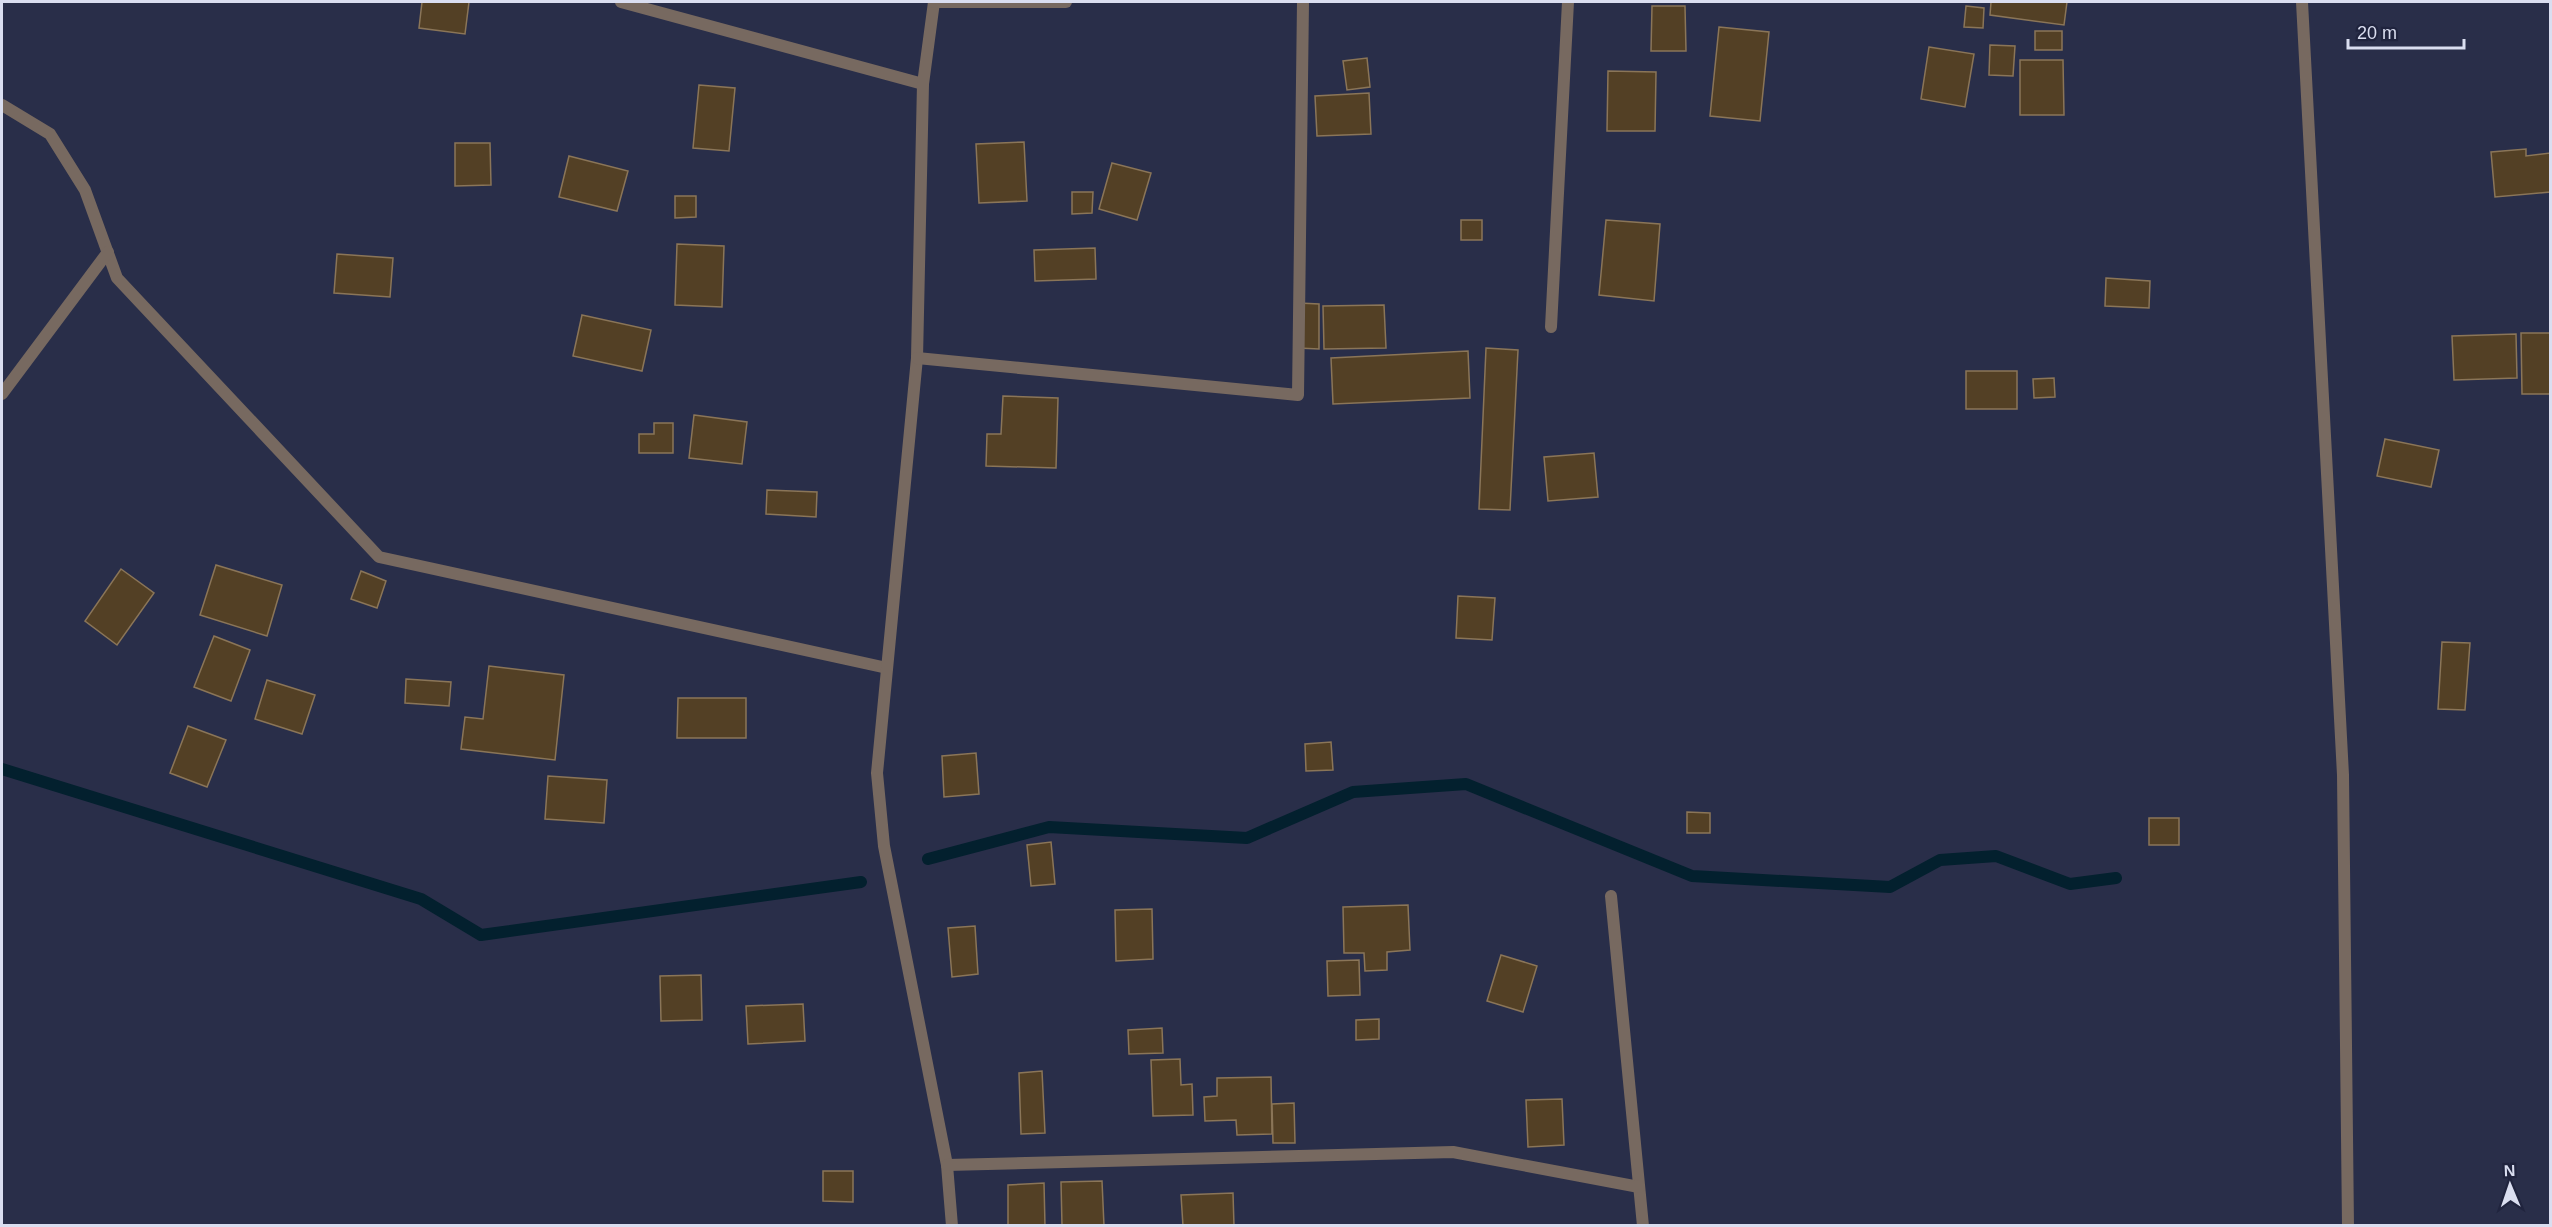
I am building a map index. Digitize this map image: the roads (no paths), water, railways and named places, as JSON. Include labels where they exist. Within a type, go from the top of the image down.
[{"type":"street","points":[[621,2],[923,84]]},
{"type":"street","points":[[952,1226],[947,1165],[884,846],[878,773],[917,358],[923,84],[934,2],[1066,2]]},
{"type":"street","points":[[917,358],[1298,394],[1303,2]]},
{"type":"street","points":[[1551,327],[1569,2]]},
{"type":"street","points":[[2302,2],[2343,775],[2348,1226]]},
{"type":"street","points":[[2,105],[50,134],[85,190],[117,278],[379,557],[887,668]]},
{"type":"street","points":[[2,394],[108,252]]},
{"type":"street","points":[[1611,896],[1643,1226]]},
{"type":"street","points":[[947,1165],[1453,1152],[1639,1187]]},
{"type":"waterway","points":[[2,769],[421,899],[481,935],[861,882]]},
{"type":"waterway","points":[[928,859],[1049,827],[1247,838],[1353,792],[1466,784],[1692,876],[1890,887],[1940,860],[1996,856],[2070,884],[2116,878]]}]
